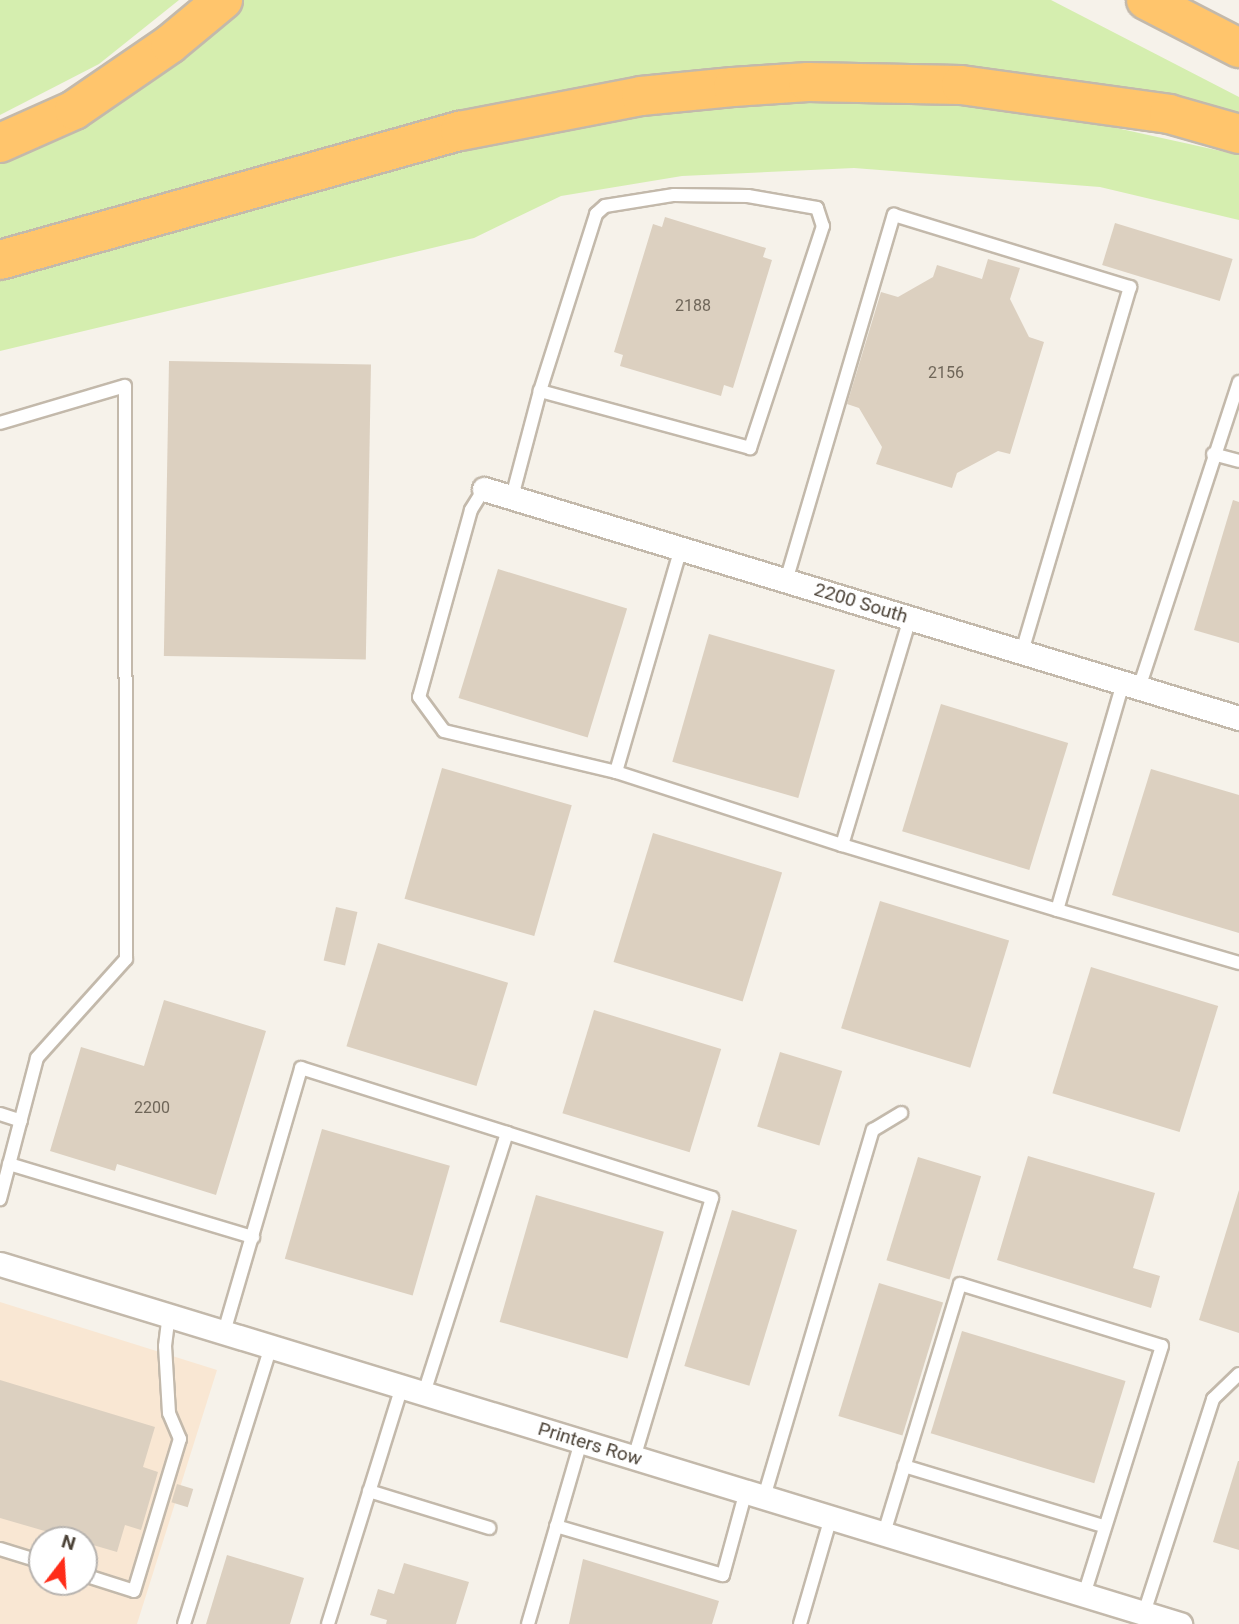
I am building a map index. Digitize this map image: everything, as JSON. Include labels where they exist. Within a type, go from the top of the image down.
[{"type":"highway","points":[[0,143],[74,110],[170,44],[223,0]]},
{"type":"highway","points":[[1146,0],[1239,48]]},
{"type":"highway","points":[[0,260],[460,131],[641,96],[733,86],[808,82],[961,85],[1169,114],[1239,134]]},
{"type":"street","name":"2200 South","points":[[484,489],[1239,718]]},
{"type":"street","name":"Printers Row","points":[[0,1264],[1161,1620]]},
{"type":"lane","points":[[512,497],[540,391],[597,214],[606,206],[674,195],[748,196],[817,208],[822,226],[750,448],[540,391]]},
{"type":"lane","points":[[786,580],[894,215],[1130,287],[1021,652]]},
{"type":"lane","points":[[1057,910],[1131,685],[1239,382]]},
{"type":"lane","points":[[0,423],[125,386],[126,959],[37,1058],[0,1199]]},
{"type":"lane","points":[[1213,454],[1239,461]]},
{"type":"lane","points":[[484,489],[471,510],[419,697],[444,731],[616,772],[842,845],[1239,963]]},
{"type":"lane","points":[[616,772],[681,548]]},
{"type":"lane","points":[[842,845],[910,618]]},
{"type":"lane","points":[[225,1332],[301,1068],[712,1198],[634,1458]]},
{"type":"lane","points":[[556,1526],[723,1575],[755,1494],[873,1130],[901,1113]]},
{"type":"lane","points":[[0,1114],[20,1121]]},
{"type":"lane","points":[[424,1394],[507,1133]]},
{"type":"lane","points":[[9,1164],[253,1237]]},
{"type":"lane","points":[[884,1534],[960,1284],[1162,1346],[1103,1526],[1084,1595]]},
{"type":"lane","points":[[98,1579],[134,1591],[180,1439],[169,1413],[165,1346],[169,1315]]},
{"type":"lane","points":[[184,1624],[271,1347]]},
{"type":"lane","points":[[1161,1620],[1213,1399],[1239,1374]]},
{"type":"lane","points":[[328,1624],[402,1387]]},
{"type":"lane","points":[[528,1624],[581,1441]]},
{"type":"lane","points":[[904,1466],[1103,1526]]},
{"type":"lane","points":[[369,1491],[489,1528]]},
{"type":"lane","points":[[800,1624],[831,1517]]},
{"type":"lane","points":[[0,1549],[28,1558]]},
{"type":"shaded area","points":[[0,1302],[217,1370],[137,1624],[0,1624]]},
{"type":"green space","points":[[0,0],[179,0],[99,64],[0,115]]},
{"type":"green space","points":[[229,0],[1051,0],[1239,97],[1239,114],[1072,81],[965,68],[375,136],[0,239],[0,153]]},
{"type":"green space","points":[[787,100],[890,100],[1053,114],[1239,155],[1239,220],[1100,187],[854,168],[682,176],[561,196],[474,238],[0,351],[0,273],[496,138],[635,113]]},
{"type":"building","points":[[665,217],[766,248],[763,257],[772,260],[733,388],[724,385],[721,396],[620,366],[623,355],[614,352],[653,224],[662,227]]},
{"type":"building","points":[[1115,223],[1233,259],[1220,301],[1102,265]]},
{"type":"building","points":[[988,259],[1020,268],[1010,299],[1029,337],[1044,342],[1010,454],[998,451],[957,473],[952,488],[876,464],[882,447],[859,408],[847,404],[881,292],[898,297],[933,277],[937,265],[982,279]]},
{"type":"building","points":[[169,361],[371,365],[366,659],[164,656]]},
{"type":"building","points":[[1233,500],[1239,502],[1239,643],[1194,630]]},
{"type":"building","points":[[498,569],[627,608],[588,738],[459,698]]},
{"type":"building","points":[[709,634],[835,670],[798,798],[672,762]]},
{"type":"building","points":[[941,704],[1068,743],[1029,870],[902,831]]},
{"type":"building","points":[[442,768],[572,805],[534,936],[405,899]]},
{"type":"building","points":[[1151,769],[1239,795],[1239,933],[1112,895]]},
{"type":"building","points":[[653,833],[782,872],[743,1002],[614,962]]},
{"type":"building","points":[[880,901],[1009,940],[970,1068],[841,1028]]},
{"type":"building","points":[[336,907],[357,912],[345,966],[324,961]]},
{"type":"building","points":[[378,943],[508,983],[476,1086],[346,1046]]},
{"type":"building","points":[[1091,967],[1218,1006],[1180,1132],[1052,1093]]},
{"type":"building","points":[[164,1000],[266,1031],[216,1195],[117,1164],[115,1171],[50,1151],[81,1047],[144,1066]]},
{"type":"building","points":[[594,1010],[721,1049],[690,1152],[562,1113]]},
{"type":"building","points":[[780,1052],[842,1071],[819,1146],[757,1127]]},
{"type":"building","points":[[322,1129],[450,1166],[413,1295],[285,1259]]},
{"type":"building","points":[[1028,1156],[1155,1193],[1133,1268],[1160,1276],[1151,1308],[997,1260]]},
{"type":"building","points":[[918,1157],[981,1176],[950,1280],[886,1260]]},
{"type":"building","points":[[1239,1190],[1239,1333],[1199,1320]]},
{"type":"building","points":[[536,1195],[664,1232],[627,1359],[500,1322]]},
{"type":"building","points":[[732,1210],[797,1230],[749,1386],[684,1366]]},
{"type":"building","points":[[879,1283],[943,1303],[902,1436],[838,1416]]},
{"type":"building","points":[[962,1331],[1126,1381],[1094,1483],[931,1433]]},
{"type":"building","points":[[0,1380],[155,1427],[143,1467],[158,1472],[141,1530],[125,1525],[117,1552],[98,1546],[98,1526],[28,1526],[0,1518]]},
{"type":"building","points":[[1239,1461],[1239,1550],[1213,1542]]},
{"type":"building","points":[[177,1484],[193,1489],[188,1507],[171,1502]]},
{"type":"building","points":[[227,1555],[304,1578],[290,1624],[206,1624]]},
{"type":"building","points":[[583,1559],[719,1601],[712,1624],[569,1624]]},
{"type":"building","points":[[404,1563],[469,1582],[456,1624],[386,1624],[387,1620],[370,1615],[378,1589],[394,1594]]}]
